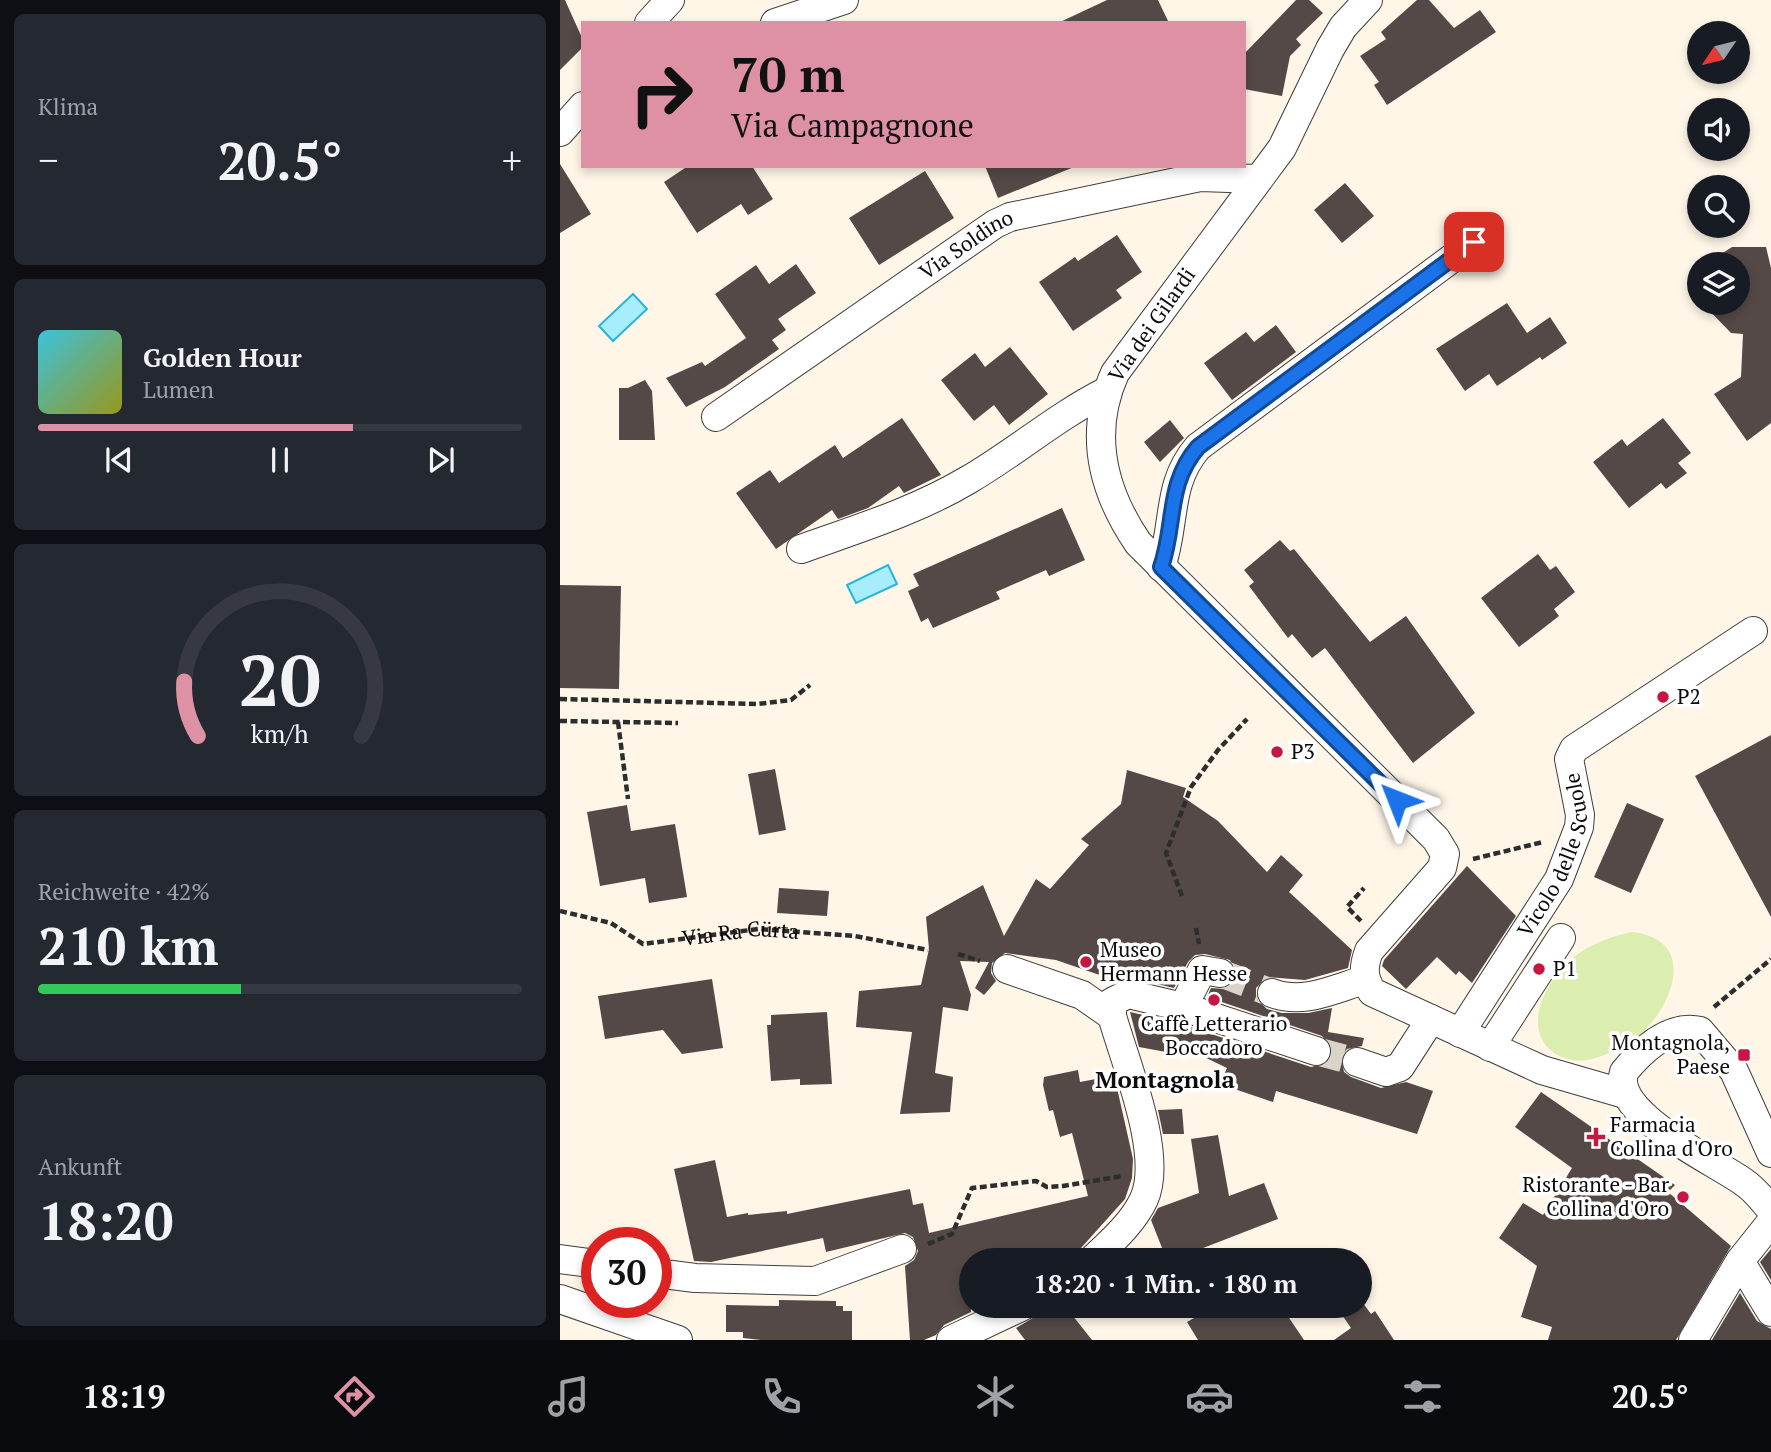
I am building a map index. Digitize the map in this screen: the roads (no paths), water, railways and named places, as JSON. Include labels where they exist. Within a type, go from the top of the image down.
[{"type":"street","points":[[651,21],[670,0]]},
{"type":"street","points":[[781,21],[844,0]]},
{"type":"street","name":"Via dei Gilardi","points":[[1364,980],[1364,965],[1369,951],[1442,868],[1445,854],[1436,839],[1138,543],[1122,520],[1111,494],[1099,443],[1107,391],[1122,362],[1291,133],[1343,27],[1368,0]]},
{"type":"street","points":[[560,132],[581,108]]},
{"type":"street","points":[[560,143],[581,134]]},
{"type":"street","name":"Via Soldino","points":[[716,417],[1010,217],[1200,177],[1258,179]]},
{"type":"street","points":[[1161,567],[1169,543],[1176,485],[1184,464],[1198,447],[1474,242]]},
{"type":"street","points":[[801,549],[920,506],[948,492],[970,480],[1070,409],[1107,391]]},
{"type":"street","name":"Vicolo delle Scuole","points":[[1460,1033],[1549,898],[1568,856],[1580,815],[1569,758],[1574,748],[1753,631]]},
{"type":"street","points":[[1490,1047],[1561,938]]},
{"type":"street","points":[[1007,969],[1082,995],[1112,1016]]},
{"type":"street","points":[[1183,1007],[1202,970],[1220,973]]},
{"type":"street","points":[[1272,993],[1290,1000],[1303,999],[1364,980],[1381,999],[1542,1070],[1625,1094]]},
{"type":"street","points":[[1105,1248],[1117,1237],[1144,1199],[1150,1174],[1149,1147],[1112,1016],[1112,1002],[1128,994],[1183,1007],[1316,1051]]},
{"type":"street","points":[[1357,1062],[1385,1072],[1400,1068],[1431,1019]]},
{"type":"street","points":[[1771,1153],[1748,1098],[1723,1055],[1700,1031],[1686,1030],[1667,1035],[1633,1062],[1622,1079],[1625,1094],[1641,1112],[1692,1152],[1745,1183],[1771,1210]]},
{"type":"street","points":[[1693,1340],[1740,1261],[1771,1222]]},
{"type":"street","points":[[672,1275],[815,1281],[902,1249]]},
{"type":"street","points":[[560,1259],[581,1262]]},
{"type":"street","points":[[1740,1261],[1771,1312]]},
{"type":"street","points":[[560,1299],[678,1340]]},
{"type":"street","points":[[951,1340],[998,1318]]},
{"type":"water","points":[[633,294],[647,309],[613,341],[599,326]]},
{"type":"water","points":[[888,565],[897,584],[856,603],[847,585]]},
{"type":"tunnel","points":[[1220,973],[1272,993]]},
{"type":"tunnel","points":[[1316,1051],[1357,1062]]},
{"type":"place","name":"P2","points":[[1663,697]]},
{"type":"place","name":"P3","points":[[1277,752]]},
{"type":"place","name":"Museo Hermann Hesse","points":[[1086,962]]},
{"type":"place","name":"P1","points":[[1539,969]]},
{"type":"place","name":"Caffè Letterario Boccadoro","points":[[1214,1000]]},
{"type":"place","name":"Montagnola, Paese","points":[[1744,1055]]},
{"type":"place","name":"Farmacia Collina d'Oro","points":[[1596,1137]]},
{"type":"place","name":"Ristorante - Bar Collina d'Oro","points":[[1683,1197]]},
{"type":"district","name":"Montagnola","points":[[1165,1080]]}]
